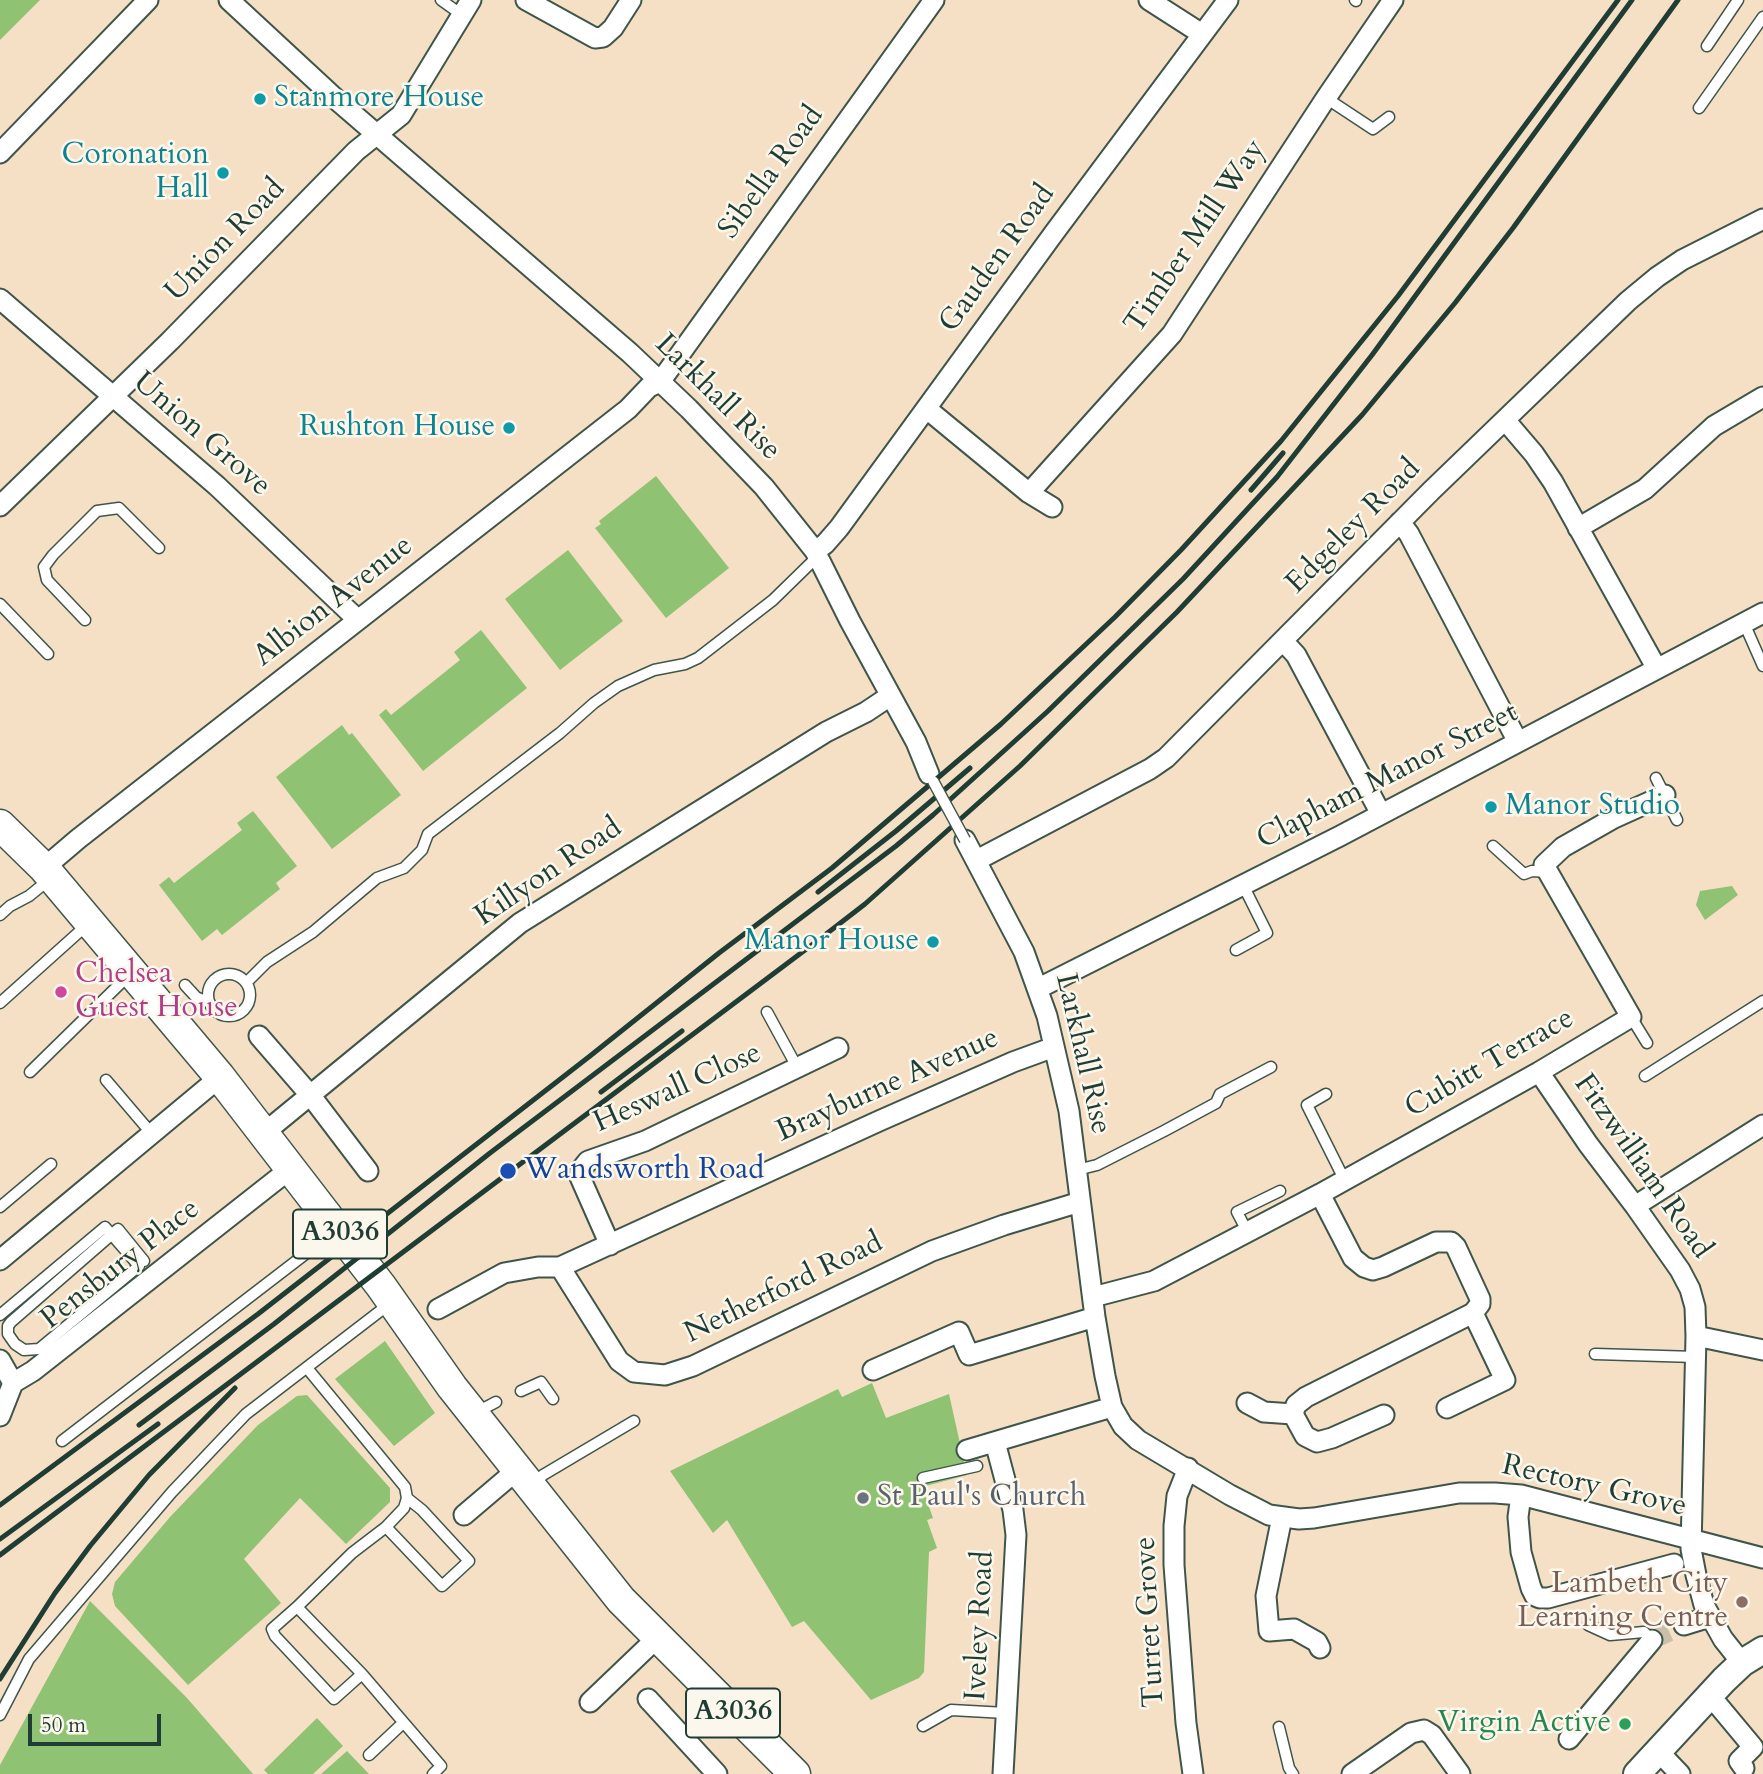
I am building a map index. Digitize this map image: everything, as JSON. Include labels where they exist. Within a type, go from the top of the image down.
[{"type":"main road","name":"A3036","points":[[0,824],[91,922],[220,1077],[392,1301],[452,1387],[485,1408],[524,1478],[621,1600],[795,1774]]},
{"type":"main road","points":[[1637,1774],[1708,1696],[1752,1656]]},
{"type":"street","points":[[0,153],[148,0]]},
{"type":"street","name":"Larkhall Rise","points":[[229,0],[338,101],[378,133],[660,382],[764,487],[816,554],[918,746],[931,777]]},
{"type":"street","points":[[526,0],[595,38],[603,37],[613,29],[631,0]]},
{"type":"street","name":"Sibella Road","points":[[660,382],[934,0]]},
{"type":"street","points":[[1149,0],[1202,34]]},
{"type":"street","name":"Gauden Road","points":[[816,554],[839,528],[1228,0]]},
{"type":"street","name":"Timber Mill Way","points":[[1029,492],[1172,334],[1393,0]]},
{"type":"street","name":"Union Road","points":[[0,506],[194,316],[313,194],[405,110],[466,7]]},
{"type":"street","name":"Edgeley Road","points":[[977,860],[1159,764],[1399,522],[1612,315],[1657,276],[1697,252],[1763,219]]},
{"type":"street","name":"Union Grove","points":[[0,299],[217,486],[358,620]]},
{"type":"street","name":"Albion Avenue","points":[[48,873],[78,839],[617,418],[649,387],[660,382]]},
{"type":"street","points":[[1578,528],[1645,489],[1714,426],[1763,397]]},
{"type":"street","points":[[927,409],[1029,492],[1052,507]]},
{"type":"street","points":[[1504,420],[1534,454],[1657,670]]},
{"type":"street","points":[[1399,522],[1409,534],[1518,742]]},
{"type":"street","name":"Clapham Manor Street","points":[[1039,988],[1058,981],[1381,814],[1763,613]]},
{"type":"street","points":[[1283,641],[1296,655],[1381,814]]},
{"type":"street","name":"Killyon Road","points":[[264,1133],[528,918],[826,732],[866,712],[890,696]]},
{"type":"street","points":[[1631,1017],[1544,864],[1563,847],[1614,818],[1661,786]]},
{"type":"street","name":"Larkhall Rise","points":[[965,840],[1024,952],[1039,988],[1069,1111],[1093,1297]]},
{"type":"street","name":"Cubitt Terrace","points":[[1093,1297],[1154,1281],[1345,1181],[1631,1017]]},
{"type":"street","points":[[259,1036],[311,1096],[368,1171]]},
{"type":"street","name":"Brayburne Avenue","points":[[438,1308],[504,1273],[538,1267],[560,1267],[878,1121],[1054,1047]]},
{"type":"street","name":"Heswall Close","points":[[610,1245],[583,1185],[580,1171],[588,1161],[645,1141],[838,1048]]},
{"type":"street","name":"Fitzwilliam Road","points":[[1539,1072],[1588,1144],[1681,1270],[1690,1289],[1695,1307],[1696,1336],[1691,1539],[1696,1575],[1710,1617],[1752,1656]]},
{"type":"street","points":[[0,1261],[220,1077]]},
{"type":"street","points":[[1636,1206],[1763,1125]]},
{"type":"street","name":"Pensbury Place","points":[[13,1383],[33,1371],[290,1169]]},
{"type":"street","points":[[1320,1194],[1353,1258],[1364,1268],[1373,1270],[1436,1242],[1451,1242],[1456,1247],[1480,1298],[1480,1304],[1474,1313],[1306,1397],[1296,1405],[1293,1414],[1305,1436],[1317,1442],[1384,1415]]},
{"type":"street","name":"Netherford Road","points":[[560,1267],[619,1361],[634,1372],[665,1375],[693,1366],[932,1251],[1080,1202]]},
{"type":"street","name":"Rectory Grove","points":[[1093,1297],[1112,1407],[1123,1426],[1159,1454],[1269,1515],[1299,1519],[1328,1517],[1459,1493],[1521,1495],[1763,1558]]},
{"type":"street","points":[[1447,1408],[1505,1380],[1474,1313]]},
{"type":"street","points":[[873,1370],[960,1332],[969,1354],[1095,1317]]},
{"type":"street","points":[[1696,1336],[1763,1350]]},
{"type":"street","points":[[0,1416],[13,1383],[1,1363]]},
{"type":"street","points":[[1247,1403],[1264,1412],[1293,1414]]},
{"type":"street","points":[[973,1459],[995,1442],[1112,1407]]},
{"type":"street","name":"Iveley Road","points":[[995,1442],[1013,1510],[1016,1535],[1003,1774]]},
{"type":"street","name":"Turret Grove","points":[[1188,1468],[1177,1502],[1174,1565],[1186,1723],[1193,1774]]},
{"type":"street","points":[[464,1515],[524,1478]]},
{"type":"street","points":[[1521,1495],[1518,1517],[1521,1552],[1535,1596],[1548,1598],[1674,1564]]},
{"type":"street","points":[[1282,1517],[1266,1596],[1269,1631],[1294,1629],[1317,1642],[1320,1648]]},
{"type":"street","points":[[1684,1625],[1710,1617]]},
{"type":"street","points":[[590,1702],[657,1637]]},
{"type":"street","points":[[1569,1739],[1651,1640]]},
{"type":"street","points":[[1708,1696],[1753,1747],[1739,1761],[1744,1768]]},
{"type":"street","points":[[649,1699],[717,1774]]},
{"type":"street","points":[[1352,1774],[1411,1733],[1423,1730],[1432,1735],[1460,1774]]},
{"type":"street","points":[[1658,1751],[1680,1774]]},
{"type":"lane","points":[[441,0],[466,7]]},
{"type":"lane","points":[[1707,46],[1738,0]]},
{"type":"lane","points":[[1699,108],[1763,17]]},
{"type":"lane","points":[[1326,98],[1373,130],[1389,117]]},
{"type":"lane","points":[[85,620],[47,580],[44,567],[97,511],[119,508],[159,548]]},
{"type":"lane","points":[[246,984],[267,962],[313,932],[376,878],[404,868],[422,850],[428,834],[560,733],[594,703],[618,686],[642,675],[698,658],[773,600],[816,554]]},
{"type":"lane","points":[[0,604],[48,654]]},
{"type":"lane","points":[[1744,623],[1763,666]]},
{"type":"lane","points":[[931,777],[965,840]]},
{"type":"lane","points":[[1661,786],[1678,820]]},
{"type":"lane","points":[[1493,846],[1524,874],[1532,871],[1548,872]]},
{"type":"lane","points":[[0,915],[29,896],[48,873]]},
{"type":"lane","points":[[1236,950],[1267,933],[1243,885]]},
{"type":"lane","points":[[0,1003],[91,922]]},
{"type":"lane","points":[[30,1072],[132,972]]},
{"type":"lane","points":[[222,974],[236,975],[246,984],[250,997],[238,1013],[225,1015],[213,1009],[209,1003],[208,989],[222,974]]},
{"type":"lane","points":[[185,985],[196,997],[209,1003]]},
{"type":"lane","points":[[1645,1076],[1659,1062],[1763,1001]]},
{"type":"lane","points":[[766,1012],[797,1068]]},
{"type":"lane","points":[[1631,1017],[1647,1043]]},
{"type":"lane","points":[[1077,1170],[1097,1165],[1174,1126],[1216,1103],[1220,1094],[1271,1068]]},
{"type":"lane","points":[[106,1080],[152,1134]]},
{"type":"lane","points":[[1326,1094],[1307,1105],[1345,1181]]},
{"type":"lane","points":[[0,1207],[51,1164]]},
{"type":"lane","points":[[1247,1231],[1237,1212],[1280,1191]]},
{"type":"lane","points":[[0,1315],[105,1227],[114,1237],[122,1246],[139,1266],[39,1349],[24,1350],[15,1344],[8,1334],[8,1326],[108,1238],[118,1230],[144,1261]]},
{"type":"lane","points":[[62,1441],[337,1229]]},
{"type":"lane","points":[[0,1715],[29,1659],[172,1492],[246,1414],[392,1301]]},
{"type":"lane","points":[[1595,1354],[1696,1357]]},
{"type":"lane","points":[[307,1368],[405,1487],[407,1498],[404,1508],[386,1527],[352,1553],[272,1629],[275,1636],[334,1699],[362,1674]]},
{"type":"lane","points":[[522,1391],[541,1382],[553,1399]]},
{"type":"lane","points":[[524,1478],[543,1475],[635,1421]]},
{"type":"lane","points":[[923,1478],[973,1459]]},
{"type":"lane","points":[[386,1527],[442,1586],[469,1561],[422,1510],[407,1498]]},
{"type":"lane","points":[[297,1607],[362,1674],[441,1766],[433,1774]]},
{"type":"lane","points":[[1588,1625],[1610,1635],[1644,1632],[1651,1640]]},
{"type":"lane","points":[[923,1726],[951,1710],[1006,1713]]},
{"type":"lane","points":[[369,1755],[403,1723]]},
{"type":"lane","points":[[1279,1727],[1293,1774]]},
{"type":"green space","points":[[0,0],[40,0],[0,40]]},
{"type":"green space","points":[[656,476],[729,568],[666,618],[595,528],[601,524],[599,521]]},
{"type":"green space","points":[[568,550],[623,621],[560,670],[505,599]]},
{"type":"green space","points":[[481,630],[527,688],[423,771],[379,715],[386,709],[391,715],[460,660],[454,652]]},
{"type":"green space","points":[[342,725],[349,735],[352,733],[401,795],[332,849],[276,777]]},
{"type":"green space","points":[[253,811],[297,866],[276,883],[280,889],[222,935],[217,929],[202,941],[159,885],[169,877],[174,883],[242,830],[237,823]]},
{"type":"green space","points":[[1732,886],[1738,895],[1705,920],[1696,905],[1700,891]]},
{"type":"green space","points":[[385,1341],[435,1413],[394,1446],[335,1379]]},
{"type":"green space","points":[[872,1383],[886,1418],[949,1394],[967,1475],[922,1487],[933,1518],[927,1520],[937,1548],[929,1552],[924,1672],[919,1678],[871,1700],[804,1621],[792,1627],[727,1520],[713,1533],[670,1471],[838,1389],[842,1397]]},
{"type":"green space","points":[[307,1395],[390,1488],[390,1502],[346,1544],[300,1498],[244,1559],[281,1603],[188,1685],[115,1606],[112,1594],[115,1582],[170,1517],[258,1425],[297,1396]]},
{"type":"green space","points":[[90,1601],[187,1698],[253,1774],[0,1774],[0,1765]]},
{"type":"green space","points":[[317,1718],[343,1746],[313,1774],[268,1774],[264,1770]]},
{"type":"green space","points":[[347,1751],[369,1774],[321,1774]]},
{"type":"tunnel","points":[[1652,1640],[1684,1625]]},
{"type":"railway","points":[[0,1505],[258,1314],[719,953],[832,868],[1001,724],[1115,617],[1281,441],[1398,296],[1618,0]]},
{"type":"railway","points":[[139,1425],[274,1324],[490,1153],[896,846],[1048,711],[1183,579],[1277,477],[1372,355],[1632,0]]},
{"type":"railway","points":[[0,1555],[865,904],[1020,766],[1177,612],[1362,415],[1513,228],[1678,0]]},
{"type":"railway","points":[[1251,490],[1283,453]]},
{"type":"railway","points":[[818,892],[970,768]]},
{"type":"railway","points":[[601,1092],[682,1031]]},
{"type":"railway","points":[[0,1679],[55,1593],[90,1546],[149,1475],[235,1388]]},
{"type":"railway","points":[[0,1539],[158,1424]]},
{"type":"place","name":"Stanmore House","points":[[260,99]]},
{"type":"place","name":"Coronation Hall","points":[[223,173]]},
{"type":"place","name":"Rushton House","points":[[509,428]]},
{"type":"place","name":"Manor Studio","points":[[1491,807]]},
{"type":"place","name":"Manor House","points":[[933,942]]},
{"type":"place","name":"Chelsea Guest House","points":[[61,992]]},
{"type":"place","name":"Wandsworth Road","points":[[508,1171]]},
{"type":"place","name":"St Paul's Church","points":[[863,1498]]},
{"type":"place","name":"Lambeth City Learning Centre","points":[[1742,1602]]},
{"type":"place","name":"Virgin Active","points":[[1625,1724]]}]
